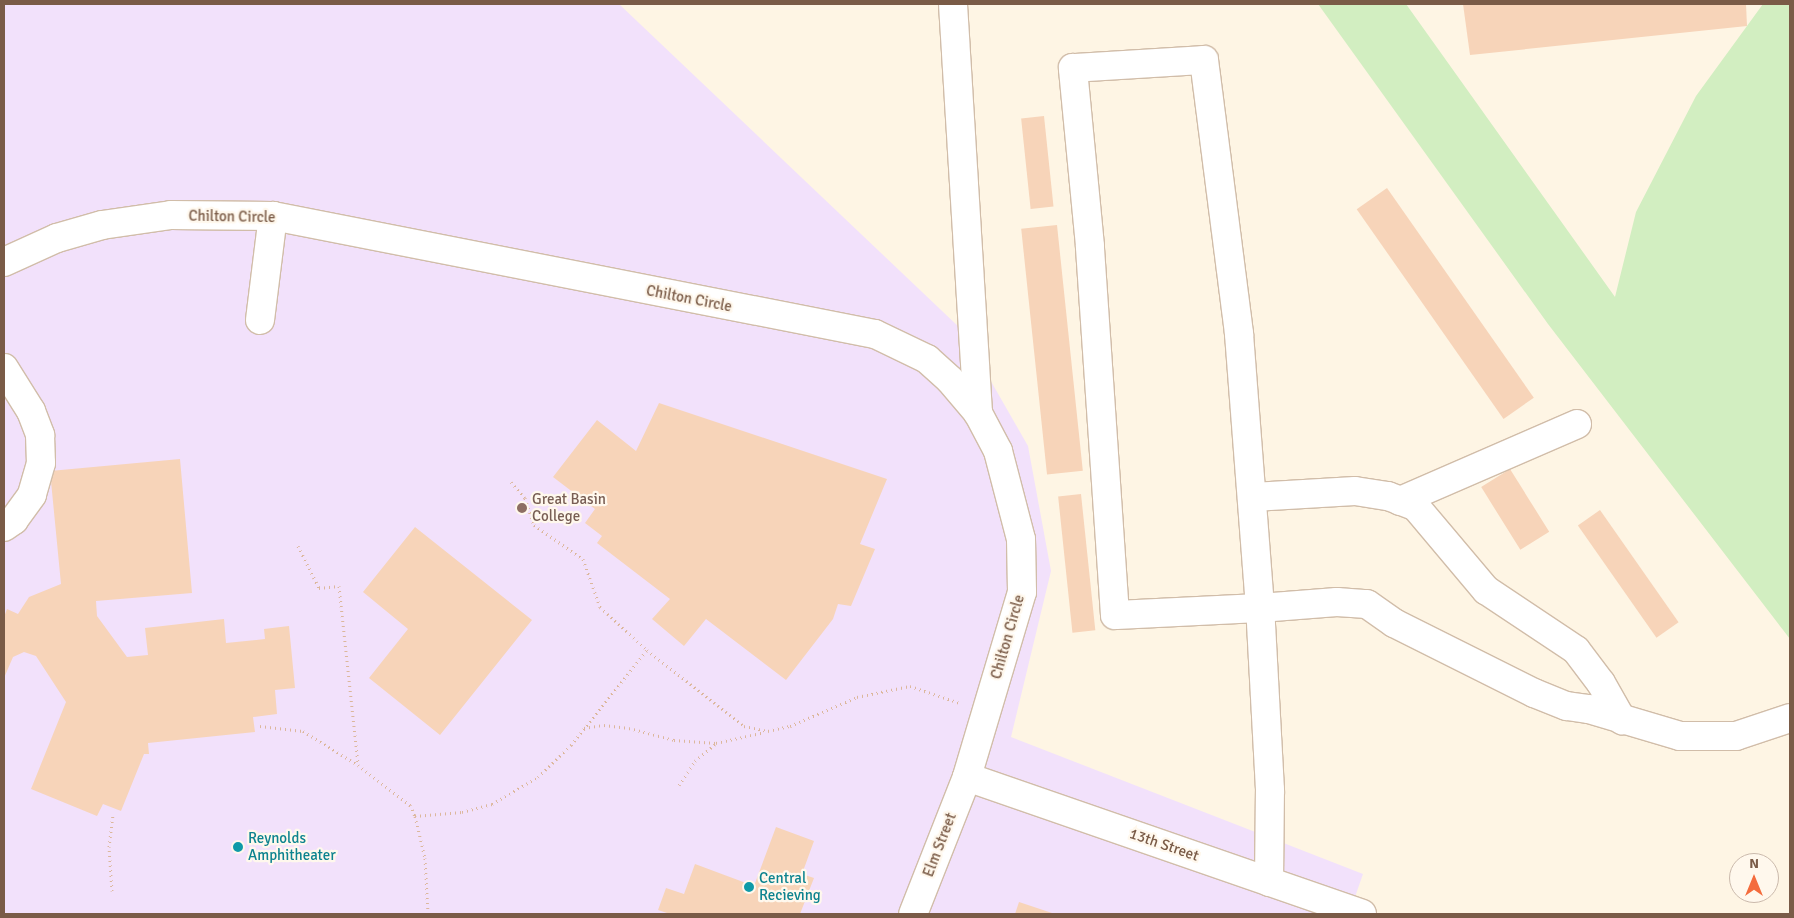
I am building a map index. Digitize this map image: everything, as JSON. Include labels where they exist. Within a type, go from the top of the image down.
[{"type":"street","points":[[953,4],[978,413]]},
{"type":"street","points":[[1269,882],[1270,790],[1260,608],[1253,497],[1239,334],[1204,60],[1073,68],[1090,246],[1115,615],[1260,608],[1337,602],[1367,604],[1394,623],[1566,706],[1696,739],[1736,736],[1766,729],[1790,718]]},
{"type":"street","name":"Chilton Circle","points":[[4,262],[57,238],[102,225],[170,215],[273,216],[875,334],[927,359],[950,380],[978,413],[998,451],[1021,539],[1022,592],[966,777]]},
{"type":"street","points":[[260,320],[273,216]]},
{"type":"street","points":[[4,368],[31,411],[40,435],[41,463],[32,495],[14,520],[4,527]]},
{"type":"street","points":[[1400,501],[1577,424]]},
{"type":"street","points":[[1253,497],[1355,491],[1400,501],[1416,507],[1486,590],[1576,650],[1601,683],[1622,720]]},
{"type":"street","name":"13th Street","points":[[966,777],[1362,914]]},
{"type":"street","name":"Elm Street","points":[[913,914],[966,777]]},
{"type":"path","points":[[511,482],[525,498],[534,525],[583,559],[600,607],[647,650],[744,726],[768,731]]},
{"type":"path","points":[[298,546],[319,588],[339,586],[358,765]]},
{"type":"path","points":[[415,816],[462,812],[492,804],[538,778],[584,728],[647,650]]},
{"type":"path","points":[[584,728],[604,725],[629,728],[674,740],[716,743],[790,726],[857,697],[910,686],[987,712]]},
{"type":"path","points":[[260,726],[303,731],[358,765],[410,805],[415,816],[425,858],[428,914]]},
{"type":"path","points":[[679,785],[695,761],[716,743]]},
{"type":"path","points":[[112,891],[109,847],[113,813]]},
{"type":"shaded area","name":"Great Basin College","points":[[4,4],[619,4],[961,329],[1028,446],[1051,571],[1011,737],[1363,874],[1349,914],[4,914]]},
{"type":"green space","points":[[1318,4],[1406,4],[1615,297],[1636,212],[1696,96],[1763,4],[1790,4],[1790,639],[1548,324]]},
{"type":"building","points":[[1463,4],[1746,4],[1747,26],[1470,55]]},
{"type":"building","points":[[1044,116],[1054,207],[1031,209],[1021,118]]},
{"type":"building","points":[[1387,188],[1534,398],[1504,419],[1357,209]]},
{"type":"building","points":[[1057,225],[1083,471],[1047,474],[1021,229]]},
{"type":"building","points":[[659,403],[887,479],[860,544],[875,549],[851,606],[838,604],[833,619],[786,680],[706,619],[684,646],[652,619],[670,599],[597,543],[602,536],[585,523],[595,509],[553,477],[597,420],[636,451]]},
{"type":"building","points":[[180,459],[192,593],[96,601],[97,616],[127,657],[148,655],[145,628],[224,619],[226,643],[265,639],[264,629],[289,626],[295,688],[275,690],[277,714],[253,717],[255,732],[148,743],[149,754],[144,754],[121,811],[103,804],[97,816],[31,789],[66,702],[36,656],[24,652],[13,657],[4,678],[4,617],[7,609],[18,614],[29,597],[61,584],[50,471]]},
{"type":"building","points":[[1510,469],[1549,532],[1520,550],[1481,487]]},
{"type":"building","points":[[1081,494],[1095,630],[1072,633],[1058,496]]},
{"type":"building","points":[[1600,510],[1679,622],[1656,638],[1578,525]]},
{"type":"building","points":[[415,527],[532,620],[440,735],[369,678],[408,629],[363,592]]},
{"type":"building","name":"Central Recieving","points":[[776,827],[814,841],[802,874],[814,878],[800,914],[670,914],[658,910],[666,888],[684,894],[695,864],[754,886]]},
{"type":"building","points":[[1019,902],[1055,914],[1015,914]]},
{"type":"place","name":"Great Basin College","points":[[522,508]]},
{"type":"place","name":"Reynolds Amphitheater","points":[[238,847]]},
{"type":"place","name":"Central Recieving","points":[[749,887]]}]
